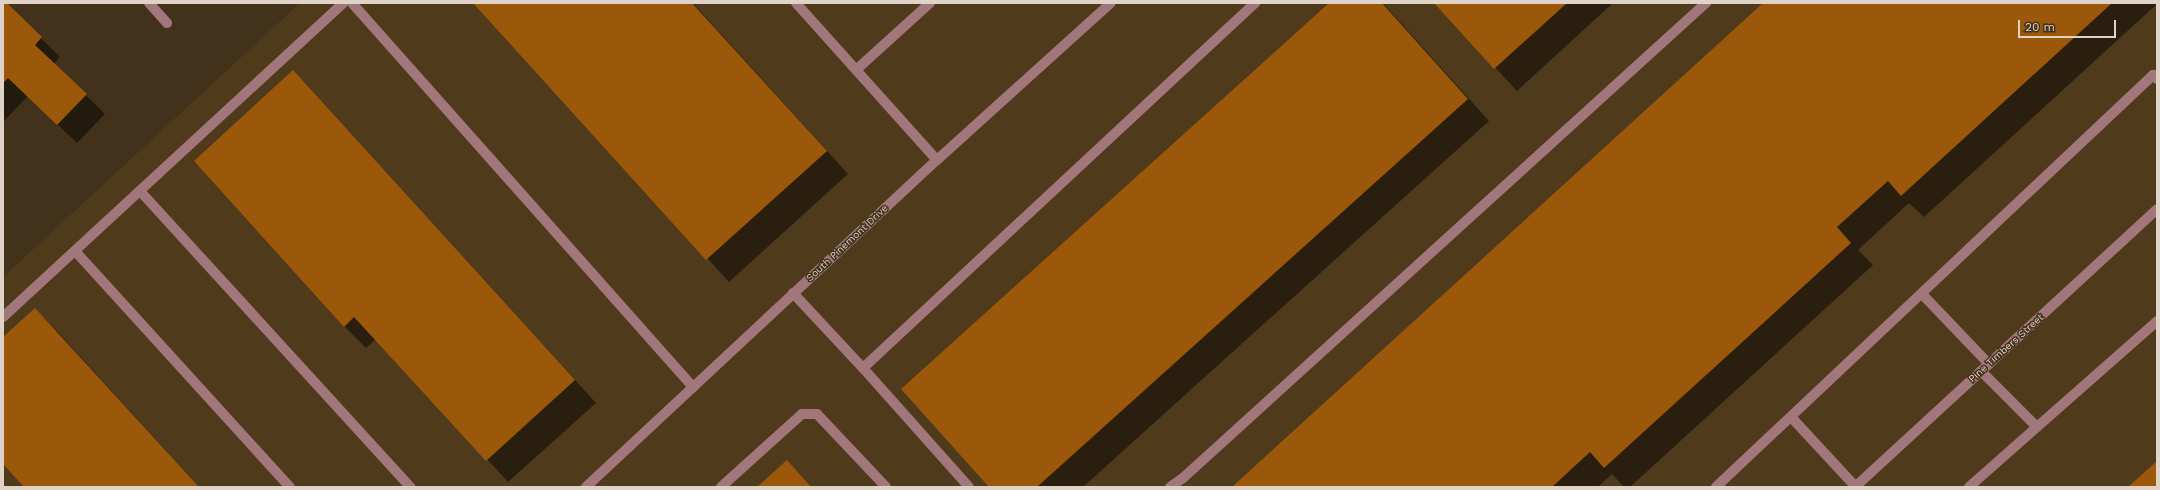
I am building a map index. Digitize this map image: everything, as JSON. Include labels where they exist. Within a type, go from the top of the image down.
[{"type":"street","points":[[149,3],[167,23]]},
{"type":"street","points":[[3,316],[343,3]]},
{"type":"street","points":[[352,3],[693,386]]},
{"type":"street","points":[[796,3],[937,160]]},
{"type":"street","points":[[856,70],[930,3]]},
{"type":"street","name":"South Pinemont Drive","points":[[586,487],[937,160],[1111,3]]},
{"type":"street","points":[[863,368],[1255,3]]},
{"type":"street","points":[[1170,487],[1183,478],[1706,3]]},
{"type":"street","points":[[1716,487],[2153,75],[2157,79]]},
{"type":"street","points":[[140,191],[410,487]]},
{"type":"street","name":"Pine Timbers Street","points":[[1855,487],[2157,209]]},
{"type":"street","points":[[75,250],[290,487]]},
{"type":"street","points":[[793,294],[863,368],[969,487]]},
{"type":"street","points":[[1922,294],[2037,427]]},
{"type":"street","points":[[1969,487],[2157,321]]},
{"type":"street","points":[[721,487],[802,414],[817,414],[886,487]]},
{"type":"street","points":[[1791,417],[1855,487]]},
{"type":"shaded area","points":[[300,3],[2157,3],[2157,487],[3,487],[3,277]]},
{"type":"building","points":[[3,3],[7,3],[42,37],[35,45],[87,94],[57,125],[8,78],[3,83]]},
{"type":"building","points":[[473,3],[692,3],[827,151],[706,260]]},
{"type":"building","points":[[1329,3],[1382,3],[1468,99],[1037,487],[989,487],[901,389]]},
{"type":"building","points":[[1434,3],[1567,3],[1494,69]]},
{"type":"building","points":[[1763,3],[2112,3],[1901,196],[1888,181],[1837,227],[1851,243],[1604,468],[1590,452],[1552,487],[1232,487]]},
{"type":"building","points":[[293,70],[575,380],[486,461],[354,317],[344,327],[194,161]]},
{"type":"building","points":[[35,308],[199,487],[24,487],[3,464],[3,337]]},
{"type":"building","points":[[787,460],[811,487],[757,487]]},
{"type":"building","points":[[2157,461],[2157,487],[2128,487]]}]
